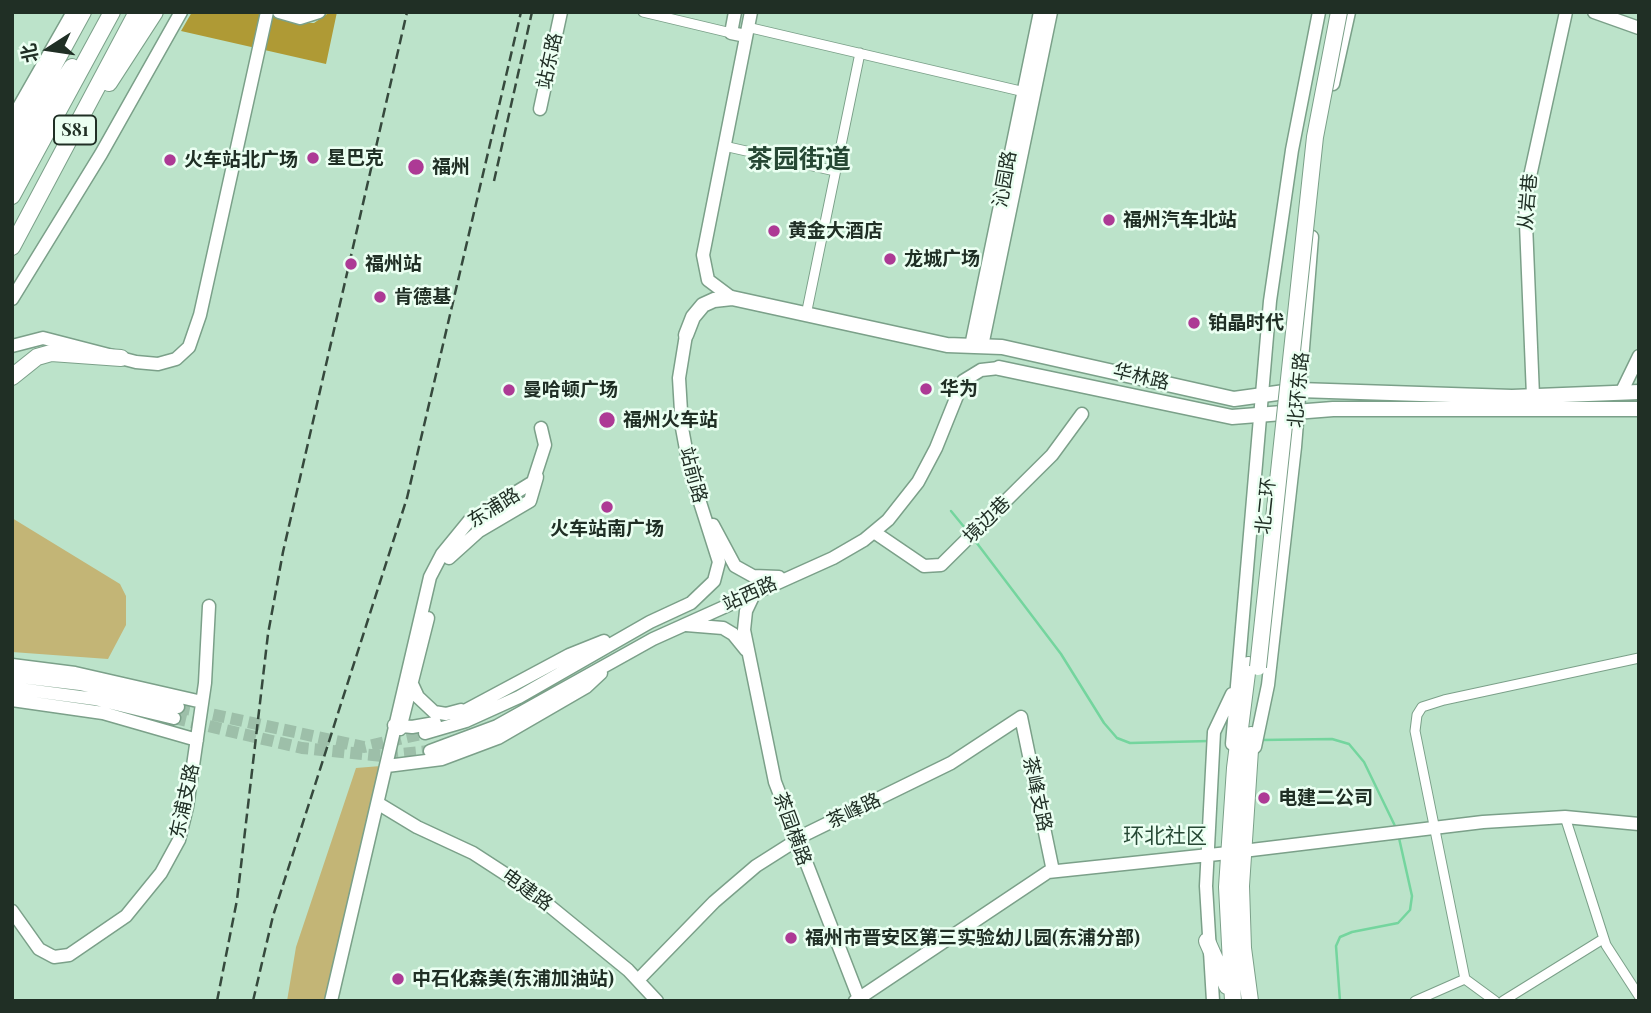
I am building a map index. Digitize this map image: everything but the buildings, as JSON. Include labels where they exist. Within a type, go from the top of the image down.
[{"type":"highway","points":[[12,142],[83,12]]},
{"type":"highway","points":[[12,170],[43,111],[110,12]]},
{"type":"highway","name":"S81","points":[[12,196],[110,12]]},
{"type":"highway","name":"S81","points":[[12,247],[137,12]]},
{"type":"highway","points":[[66,145],[155,12]]},
{"type":"highway","name":"北二环","points":[[1233,999],[1226,916],[1236,852],[1300,174],[1330,12]]},
{"type":"highway","name":"北二环","points":[[1253,666],[1315,137],[1339,12]]},
{"type":"highway","points":[[12,377],[37,357],[51,353],[121,358]]},
{"type":"highway","name":"北二环","points":[[1236,852],[1250,1001]]},
{"type":"highway","points":[[1207,941],[1233,999]]},
{"type":"main road","points":[[12,120],[73,12]]},
{"type":"main road","points":[[12,299],[101,154],[181,12]]},
{"type":"main road","points":[[12,346],[43,338],[148,363],[168,363],[183,354],[193,340],[267,12]]},
{"type":"main road","points":[[279,12],[300,18],[318,12]]},
{"type":"main road","name":"站东路","points":[[540,109],[561,12]]},
{"type":"main road","points":[[735,12],[731,33],[746,32]]},
{"type":"main road","points":[[732,298],[712,285],[703,263],[751,12]]},
{"type":"main road","points":[[977,346],[1028,93],[1040,12]]},
{"type":"main road","points":[[1028,93],[1051,12]]},
{"type":"main road","points":[[1245,742],[1236,686],[1260,394],[1292,150],[1319,12]]},
{"type":"main road","name":"北环东路","points":[[1245,742],[1268,685],[1319,167],[1329,102],[1349,12]]},
{"type":"main road","name":"从岩巷","points":[[1533,396],[1525,199],[1566,12]]},
{"type":"main road","points":[[1594,12],[1639,28]]},
{"type":"main road","points":[[686,335],[693,317],[703,305],[714,300],[732,298]]},
{"type":"main road","name":"华林路","points":[[732,298],[947,345],[1002,347],[1234,399],[1299,390],[1533,396],[1639,392]]},
{"type":"main road","name":"站前路","points":[[650,622],[691,603],[709,586],[719,569],[687,458],[679,400],[686,335]]},
{"type":"main road","points":[[1621,393],[1639,356]]},
{"type":"main road","name":"华林路","points":[[999,368],[1232,416],[1297,411],[1639,409]]},
{"type":"main road","name":"站西路","points":[[430,751],[516,716],[678,626],[850,549],[874,532],[907,498],[918,482],[936,448],[963,381],[981,370],[999,368]]},
{"type":"main road","name":"境边巷","points":[[874,532],[928,567],[941,565],[1057,449],[1082,414]]},
{"type":"main road","points":[[538,467],[545,445],[541,428]]},
{"type":"main road","name":"东浦路","points":[[397,725],[412,684],[430,607],[446,564],[469,538],[530,501],[538,467]]},
{"type":"main road","name":"东浦路","points":[[331,1001],[379,804],[425,594],[438,561],[469,521],[531,484],[538,467]]},
{"type":"main road","points":[[701,507],[735,566],[743,573],[765,578],[790,576]]},
{"type":"main road","name":"茶园横路","points":[[756,590],[744,620],[747,650],[775,782],[858,1000]]},
{"type":"main road","name":"东浦支路","points":[[12,911],[39,949],[54,957],[75,953],[126,915],[156,882],[178,840],[197,740],[209,606]]},
{"type":"main road","points":[[397,725],[425,726],[475,708],[569,655],[650,622]]},
{"type":"main road","points":[[425,733],[503,705],[650,622]]},
{"type":"main road","points":[[678,626],[700,624],[723,628],[733,634],[747,650]]},
{"type":"main road","points":[[387,765],[442,758],[498,738],[586,687],[619,657]]},
{"type":"main road","points":[[12,665],[75,673],[202,702]]},
{"type":"main road","points":[[12,676],[80,684],[176,713],[12,688]]},
{"type":"main road","points":[[412,684],[418,697],[434,712],[446,714],[475,708]]},
{"type":"main road","points":[[1213,1001],[1207,941],[1207,854],[1214,732],[1236,686]]},
{"type":"main road","points":[[12,700],[103,713],[197,740]]},
{"type":"main road","name":"茶峰路","points":[[639,979],[734,884],[795,840],[929,775],[1021,717]]},
{"type":"main road","name":"茶峰支路","points":[[1021,717],[1053,871]]},
{"type":"main road","name":"电建路","points":[[379,804],[417,827],[473,853],[514,879],[639,979],[657,1001]]},
{"type":"main road","points":[[858,1000],[1053,871],[1435,828],[1565,817],[1639,824]]},
{"type":"street","points":[[643,12],[731,33]]},
{"type":"street","points":[[746,32],[860,53],[1028,93]]},
{"type":"street","points":[[806,315],[860,53]]},
{"type":"street","points":[[724,146],[835,171]]},
{"type":"street","points":[[1495,1001],[1465,979],[1415,731],[1417,715],[1422,707],[1444,700],[1639,658]]},
{"type":"street","points":[[1565,817],[1603,939],[1639,996]]},
{"type":"street","points":[[1503,1001],[1603,939]]},
{"type":"street","points":[[1415,1001],[1465,979]]},
{"type":"shaded area","points":[[192,12],[264,12],[301,23],[314,23],[330,12],[337,12],[326,64],[181,31]]},
{"type":"shaded area","points":[[12,518],[120,584],[126,596],[126,625],[108,659],[12,652]]},
{"type":"shaded area","points":[[381,766],[325,1001],[287,1001],[296,947],[356,768]]},
{"type":"waterway","points":[[951,511],[969,533]]},
{"type":"waterway","points":[[973,538],[1061,654],[1104,723],[1117,738],[1130,743],[1209,741]]},
{"type":"waterway","points":[[1261,740],[1332,739],[1349,744],[1364,762],[1396,828]]},
{"type":"waterway","points":[[1340,1001],[1336,946],[1340,937],[1398,923],[1410,910],[1412,896],[1399,838]]},
{"type":"tunnel","points":[[178,707],[364,747],[425,733]]},
{"type":"tunnel","points":[[174,718],[302,748],[382,756],[430,751]]},
{"type":"railway","points":[[217,1001],[237,900],[268,634],[283,552],[407,12]]},
{"type":"railway","points":[[253,1001],[273,916],[407,498],[521,12]]},
{"type":"railway","points":[[494,181],[532,12]]},
{"type":"place","name":"星巴克","points":[[313,158]]},
{"type":"place","name":"火车站北广场","points":[[170,160]]},
{"type":"place","name":"福州","points":[[416,167]]},
{"type":"place","name":"福州汽车北站","points":[[1109,220]]},
{"type":"place","name":"黄金大酒店","points":[[774,231]]},
{"type":"place","name":"龙城广场","points":[[890,259]]},
{"type":"place","name":"福州站","points":[[351,264]]},
{"type":"place","name":"肯德基","points":[[380,297]]},
{"type":"place","name":"铂晶时代","points":[[1194,323]]},
{"type":"place","name":"华为","points":[[926,389]]},
{"type":"place","name":"曼哈顿广场","points":[[509,390]]},
{"type":"place","name":"福州火车站","points":[[607,420]]},
{"type":"place","name":"火车站南广场","points":[[607,507]]},
{"type":"place","name":"电建二公司","points":[[1264,798]]},
{"type":"place","name":"福州市晋安区第三实验幼儿园(东浦分部)","points":[[791,938]]},
{"type":"place","name":"中石化森美(东浦加油站)","points":[[398,979]]},
{"type":"district","name":"茶园街道","points":[[799,160]]},
{"type":"district","name":"环北社区","points":[[1165,836]]}]
